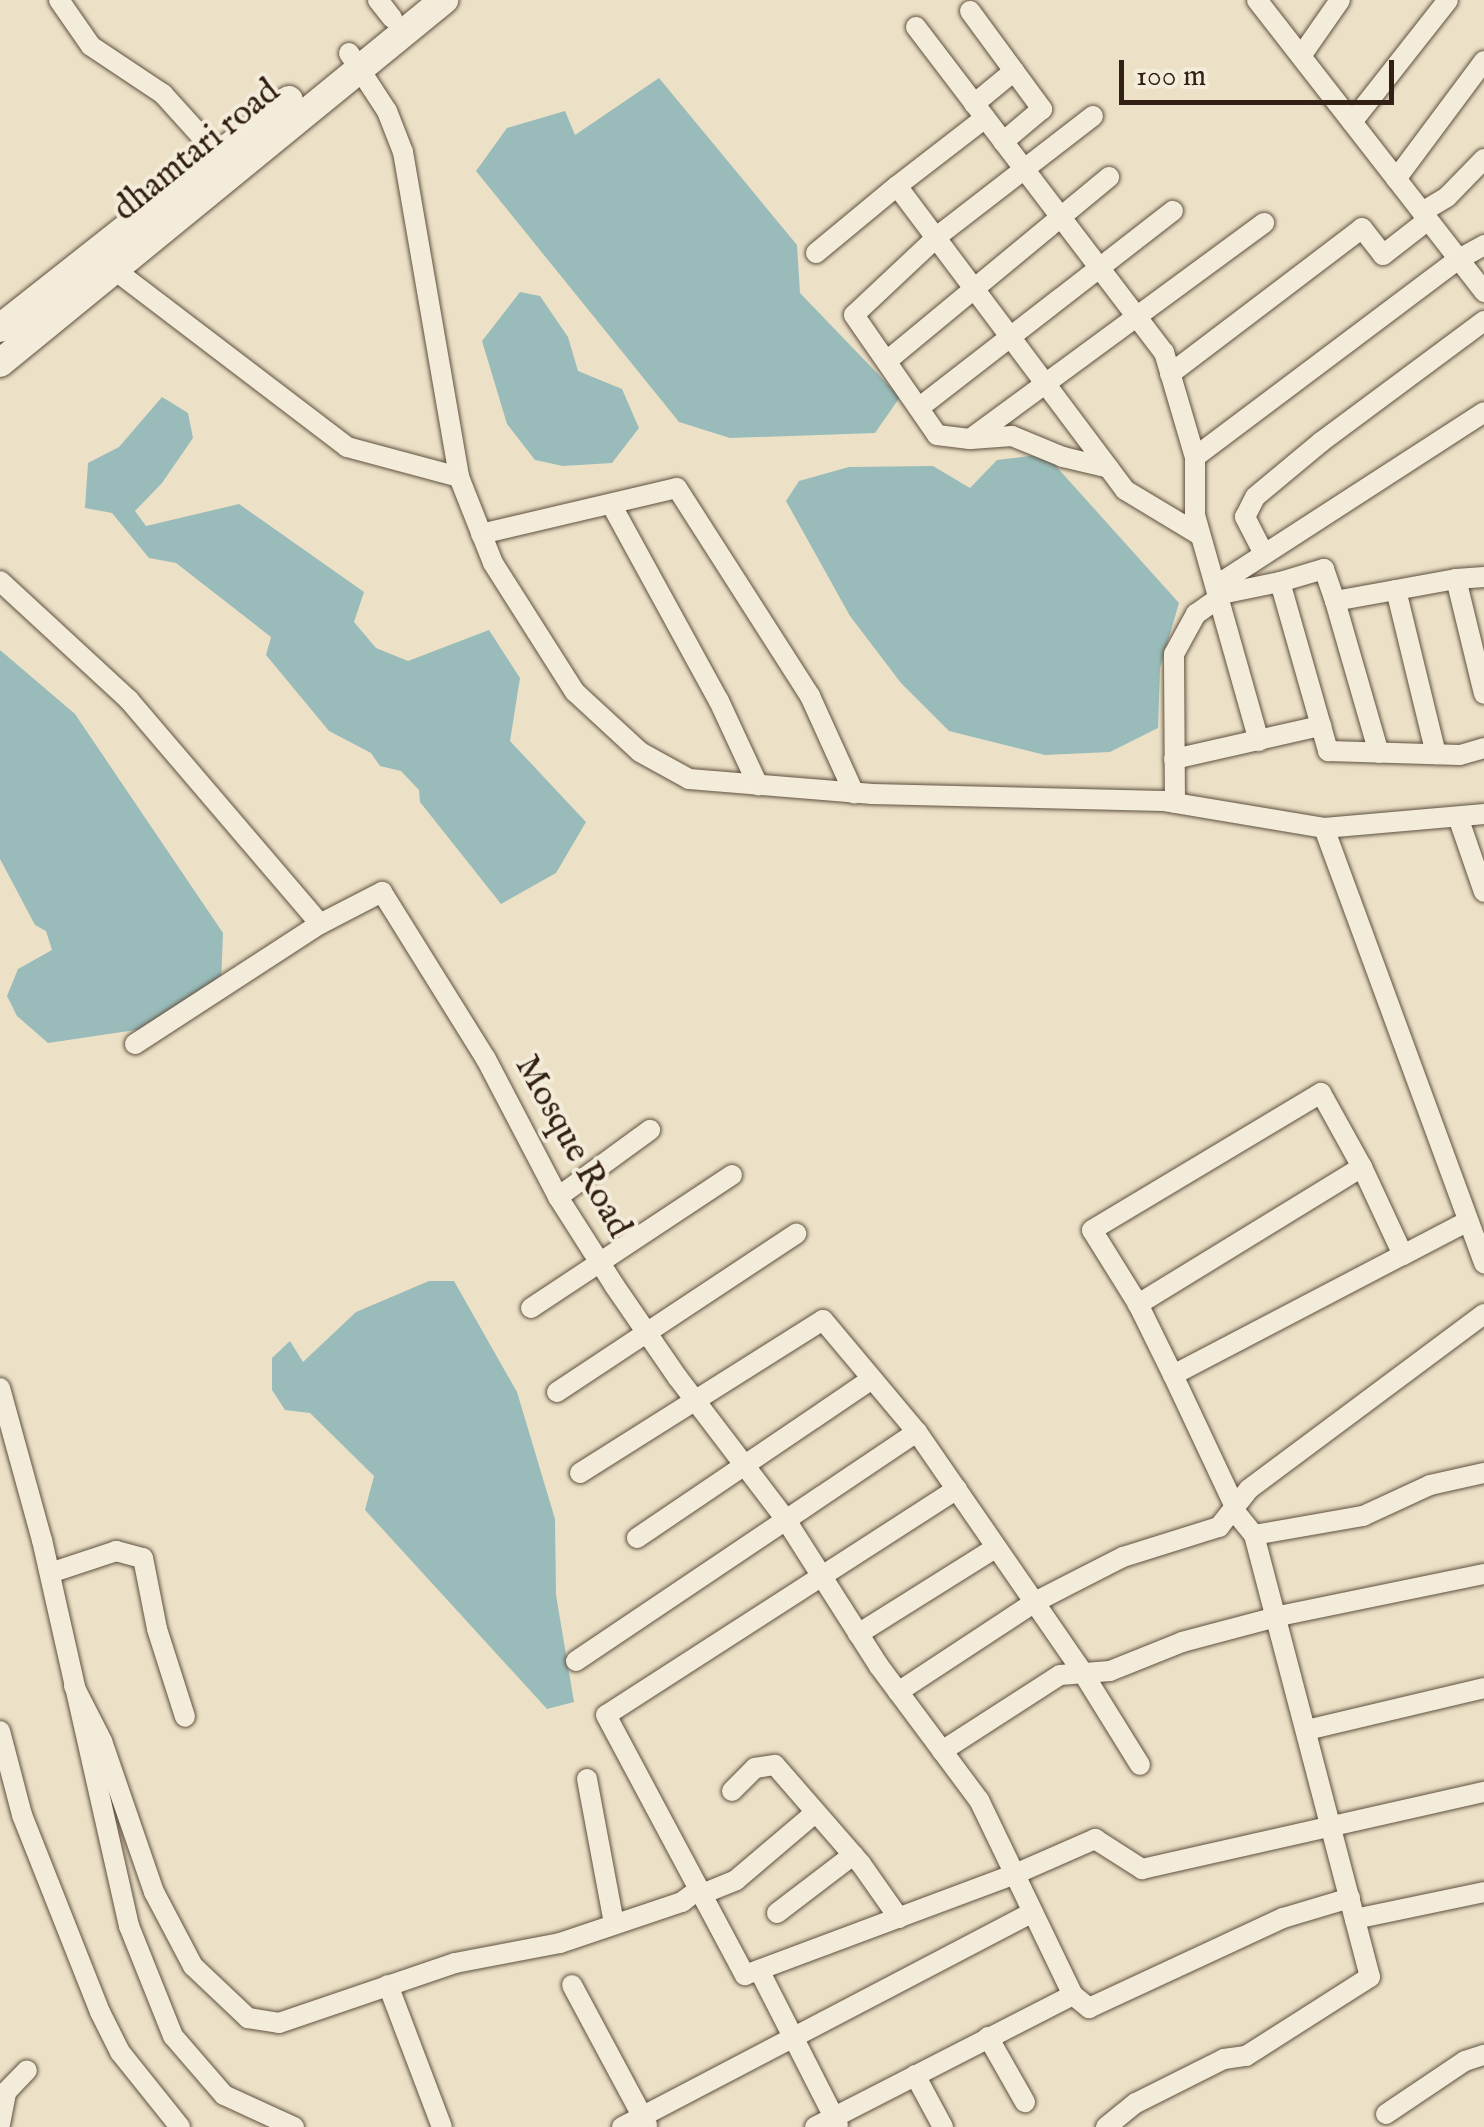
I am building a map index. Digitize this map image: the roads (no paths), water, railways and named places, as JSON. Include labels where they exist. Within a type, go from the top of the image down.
[{"type":"main road","name":"dhamtari road","points":[[0,364],[104,262],[354,60],[444,0]]},
{"type":"main road","points":[[0,328],[104,262],[219,156],[354,60],[395,6]]},
{"type":"street","points":[[58,0],[91,46],[162,94],[219,156]]},
{"type":"street","points":[[1257,0],[1484,292]]},
{"type":"street","points":[[1301,56],[1340,0]]},
{"type":"street","points":[[1352,122],[1448,0]]},
{"type":"street","points":[[970,11],[1042,109],[1003,142]]},
{"type":"street","points":[[916,27],[1164,352],[1195,457],[1195,515],[1258,740]]},
{"type":"street","points":[[354,60],[387,111],[403,152],[459,478],[481,534],[493,563],[575,692],[640,752],[689,779],[854,792],[1174,803],[1324,828],[1484,814]]},
{"type":"street","points":[[1396,179],[1484,61]]},
{"type":"street","points":[[816,253],[980,111],[1014,72]]},
{"type":"street","points":[[1093,116],[938,236],[854,315],[937,435],[970,439],[1012,436],[1063,457],[1108,468]]},
{"type":"street","points":[[1170,374],[1362,228],[1383,255],[1484,159]]},
{"type":"street","points":[[888,360],[1109,177]]},
{"type":"street","points":[[897,186],[1125,490],[1200,535]]},
{"type":"street","points":[[920,408],[1174,211]]},
{"type":"street","points":[[970,439],[1048,386],[1264,223]]},
{"type":"street","points":[[1195,457],[1459,259],[1484,245]]},
{"type":"street","points":[[104,262],[347,447],[459,478]]},
{"type":"street","points":[[1264,554],[1245,517],[1255,496],[1484,322]]},
{"type":"street","points":[[1174,803],[1174,654],[1196,614],[1264,554],[1484,412]]},
{"type":"street","points":[[481,534],[677,488],[810,696],[854,792]]},
{"type":"street","points":[[611,504],[719,702],[758,785]]},
{"type":"street","points":[[1219,591],[1280,582],[1324,569],[1379,752]]},
{"type":"street","points":[[1336,601],[1484,577]]},
{"type":"street","points":[[1456,579],[1484,694]]},
{"type":"street","points":[[0,581],[128,700],[320,924],[135,1044]]},
{"type":"street","points":[[1280,582],[1328,751],[1460,755],[1484,748]]},
{"type":"street","points":[[1396,590],[1436,754]]},
{"type":"street","points":[[1174,759],[1321,726]]},
{"type":"street","points":[[1458,817],[1484,892]]},
{"type":"street","points":[[1324,828],[1484,1264]]},
{"type":"street","name":"Mosque Road","points":[[320,924],[382,892],[486,1059],[558,1197],[646,1332],[786,1520],[858,1634],[979,1800],[1073,1995]]},
{"type":"street","points":[[1106,2127],[1136,2103],[1224,2059],[1246,2056],[1370,1977],[1254,1535],[1234,1508],[1138,1304],[1092,1230],[1320,1092],[1362,1167],[1403,1255]]},
{"type":"street","points":[[558,1197],[650,1130]]},
{"type":"street","points":[[1138,1304],[1362,1167]]},
{"type":"street","points":[[531,1308],[732,1175]]},
{"type":"street","points":[[1173,1375],[1468,1221]]},
{"type":"street","points":[[557,1392],[796,1234]]},
{"type":"street","points":[[898,1692],[1035,1602],[1123,1557],[1219,1527],[1249,1490],[1484,1314]]},
{"type":"street","points":[[580,1473],[823,1320],[918,1432],[1083,1673],[1140,1765]]},
{"type":"street","points":[[638,1538],[870,1380]]},
{"type":"street","points":[[0,1388],[50,1572],[128,1926],[174,2036],[224,2095],[294,2127]]},
{"type":"street","points":[[576,1660],[918,1432]]},
{"type":"street","points":[[1254,1535],[1363,1516],[1430,1484],[1484,1473]]},
{"type":"street","points":[[957,1489],[606,1715],[745,1976],[1014,1875],[1094,1839],[1142,1869],[1484,1792]]},
{"type":"street","points":[[858,1634],[996,1548]]},
{"type":"street","points":[[50,1572],[116,1551],[142,1558],[157,1629],[186,1717]]},
{"type":"street","points":[[942,1751],[1060,1675],[1110,1671],[1182,1642],[1276,1617],[1484,1574]]},
{"type":"street","points":[[74,1686],[102,1741],[154,1892],[193,1966],[248,2018],[279,2023],[455,1963],[560,1943],[682,1902],[736,1880],[815,1813]]},
{"type":"street","points":[[1306,1730],[1484,1688]]},
{"type":"street","points":[[0,1731],[22,1815],[100,2012],[120,2052],[180,2127]]},
{"type":"street","points":[[732,1792],[755,1768],[774,1765],[853,1855],[899,1918]]},
{"type":"street","points":[[588,1779],[614,1923]]},
{"type":"street","points":[[777,1913],[853,1855]]},
{"type":"street","points":[[1355,1919],[1484,1892]]},
{"type":"street","points":[[814,2127],[836,2122],[915,2075],[1073,1995],[1089,2008],[1283,1918],[1350,1898]]},
{"type":"street","points":[[622,2127],[645,2122],[1032,1913]]},
{"type":"street","points":[[759,1970],[836,2122]]},
{"type":"street","points":[[388,1985],[442,2127]]},
{"type":"street","points":[[572,1985],[645,2122]]},
{"type":"street","points":[[988,2038],[1025,2102]]},
{"type":"street","points":[[1386,2114],[1465,2061],[1484,2056]]},
{"type":"street","points":[[0,2124],[6,2092],[27,2070]]},
{"type":"street","points":[[915,2075],[943,2127]]},
{"type":"water","points":[[659,78],[797,245],[800,293],[900,397],[875,433],[730,438],[679,422],[476,171],[507,128],[565,111],[575,135]]},
{"type":"water","points":[[520,292],[540,296],[568,337],[578,371],[622,389],[639,428],[612,463],[563,466],[535,460],[507,424],[482,341]]},
{"type":"water","points":[[162,397],[188,413],[193,438],[162,483],[135,511],[146,526],[239,504],[364,592],[354,622],[376,648],[408,661],[489,630],[520,678],[510,741],[586,822],[556,873],[501,904],[420,802],[419,790],[401,771],[380,766],[371,753],[329,731],[266,655],[271,637],[176,563],[149,558],[112,513],[85,508],[88,463],[119,447]]},
{"type":"water","points":[[1045,454],[1179,603],[1160,668],[1158,728],[1110,752],[1045,755],[949,731],[901,683],[850,616],[786,501],[799,481],[849,467],[933,466],[970,488],[997,460]]},
{"type":"water","points":[[0,650],[75,714],[223,933],[221,985],[149,1028],[48,1043],[17,1016],[7,996],[18,969],[52,950],[46,931],[35,925],[0,859]]},
{"type":"water","points":[[429,1281],[454,1281],[517,1392],[555,1519],[556,1595],[574,1702],[547,1709],[365,1510],[374,1476],[310,1413],[285,1410],[272,1390],[272,1358],[290,1341],[303,1362],[356,1312]]}]
